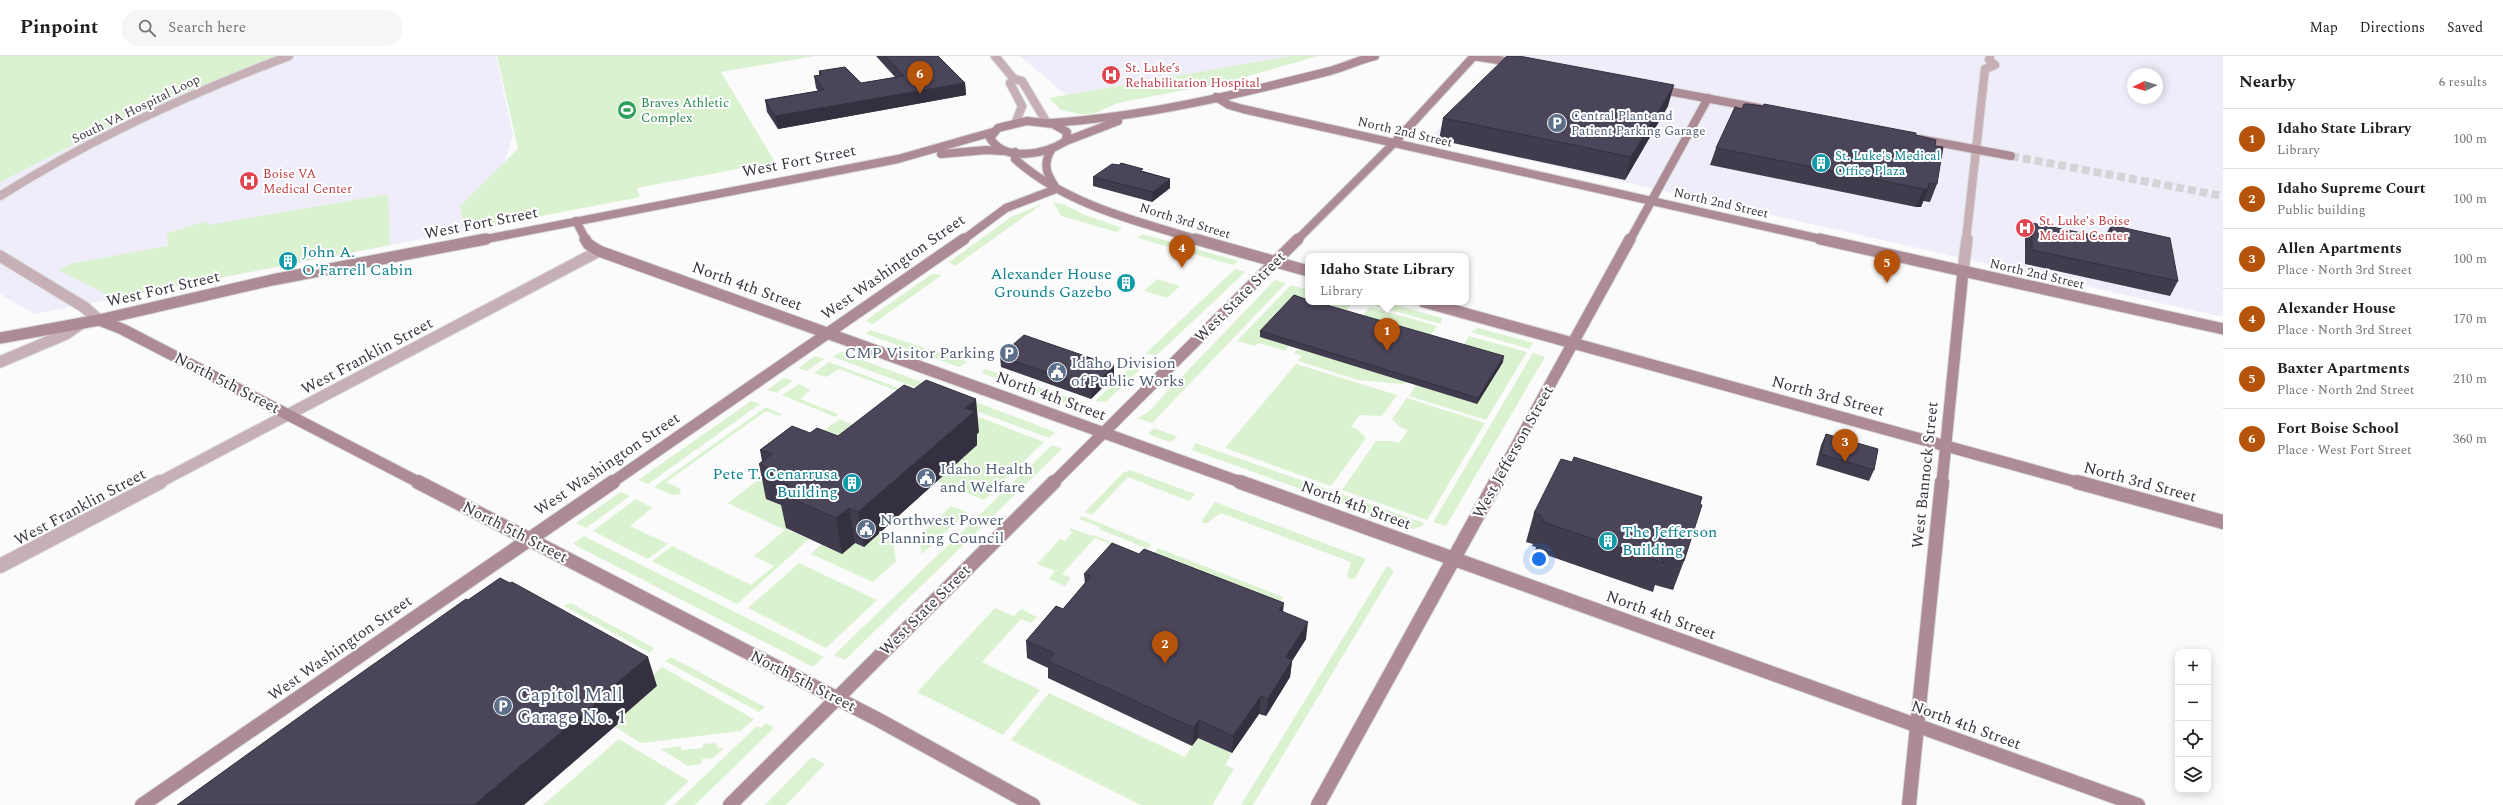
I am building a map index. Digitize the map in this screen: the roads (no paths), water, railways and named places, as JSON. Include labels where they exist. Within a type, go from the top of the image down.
[{"type":"street","name":"South VA Hospital Loop","points":[[0,196],[145,115],[222,81],[289,56]]},
{"type":"street","points":[[995,56],[1014,79],[1022,81],[1049,123],[1067,132],[1066,142]]},
{"type":"street","points":[[1313,73],[1315,68],[1351,56]]},
{"type":"street","points":[[1016,122],[1049,123],[1085,121],[1150,110],[1216,97],[1313,73],[1326,72],[1375,56]]},
{"type":"street","points":[[1474,56],[1528,65]]},
{"type":"street","name":"West State Street","points":[[730,805],[1394,143],[1474,56]]},
{"type":"street","name":"West Bannock Street","points":[[1909,805],[1975,149],[1985,69],[1994,65],[1989,60],[1990,56]]},
{"type":"street","points":[[1014,79],[1010,83],[1022,102],[1023,112],[1016,122]]},
{"type":"street","points":[[1647,87],[1766,110]]},
{"type":"street","name":"North 2nd Street","points":[[1216,97],[1229,105],[1242,109],[2223,329]]},
{"type":"street","name":"West Jefferson Street","points":[[1318,805],[1708,98]]},
{"type":"street","points":[[1056,189],[1045,169],[1045,161],[1052,150],[1066,142],[1150,110]]},
{"type":"street","name":"West Fort Street","points":[[898,159],[993,132],[1002,126],[1016,122]]},
{"type":"street","points":[[993,132],[990,138],[993,143],[1012,152]]},
{"type":"street","points":[[1907,136],[2011,156]]},
{"type":"street","name":"West Fort Street","points":[[0,338],[99,320],[272,280],[898,159],[968,151],[1031,153],[1052,150]]},
{"type":"street","name":"North 3rd Street","points":[[1012,152],[1015,159],[1034,176],[1056,189],[1110,212],[1148,226],[1305,270]]},
{"type":"street","points":[[0,187],[21,183]]},
{"type":"street","name":"West Washington Street","points":[[142,805],[828,334],[1006,208],[1056,189]]},
{"type":"street","name":"North 4th Street","points":[[576,222],[588,244],[599,251],[2138,805]]},
{"type":"street","name":"West Franklin Street","points":[[0,566],[599,251]]},
{"type":"street","name":"North 5th Street","points":[[0,256],[84,307],[99,320],[122,329],[837,699],[1033,805]]},
{"type":"street","name":"North 3rd Street","points":[[1435,305],[2223,522]]},
{"type":"street","points":[[0,362],[66,334],[82,323]]},
{"type":"tunnel","points":[[2011,156],[2223,196]]},
{"type":"place","name":"St. Luke’s Rehabilitation Hospital","points":[[1111,75]]},
{"type":"place","name":"Fort Boise School","points":[[920,94]]},
{"type":"place","name":"Braves Athletic Complex","points":[[627,110]]},
{"type":"place","name":"Central Plant and Patient Parking Garage","points":[[1557,123]]},
{"type":"place","name":"St. Luke's Medical Office Plaza","points":[[1821,163]]},
{"type":"place","name":"Boise VA Medical Center","points":[[249,181]]},
{"type":"place","name":"St. Luke's Boise Medical Center","points":[[2025,228]]},
{"type":"place","name":"John A. O'Farrell Cabin","points":[[288,261]]},
{"type":"place","name":"Alexander House","points":[[1182,268]]},
{"type":"place","name":"Alexander House Grounds Gazebo","points":[[1126,283]]},
{"type":"place","name":"Baxter Apartments","points":[[1887,283]]},
{"type":"place","name":"Idaho State Library","points":[[1387,351]]},
{"type":"place","name":"CMP Visitor Parking","points":[[1009,353]]},
{"type":"place","name":"Idaho Division of Public Works","points":[[1057,372]]},
{"type":"place","name":"Allen Apartments","points":[[1845,462]]},
{"type":"place","name":"Idaho Health and Welfare","points":[[926,478]]},
{"type":"place","name":"Pete T. Cenarrusa Building","points":[[852,483]]},
{"type":"place","name":"Northwest Power Planning Council","points":[[866,529]]},
{"type":"place","name":"The Jefferson Building","points":[[1608,541]]},
{"type":"place","name":"Idaho Supreme Court","points":[[1165,664]]},
{"type":"place","name":"Capitol Mall Garage No. 1","points":[[503,706]]}]
